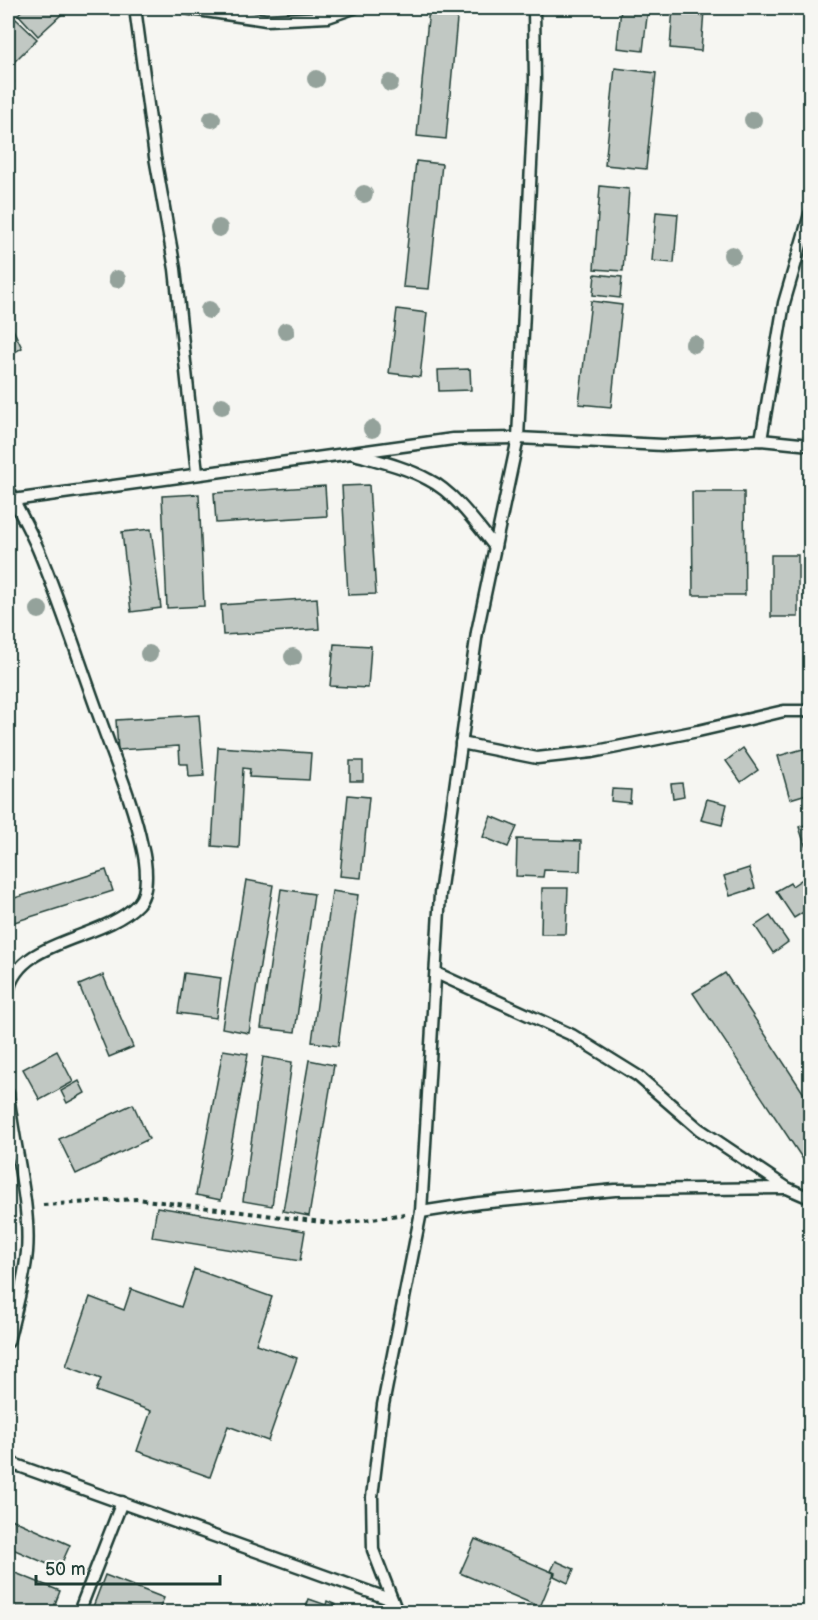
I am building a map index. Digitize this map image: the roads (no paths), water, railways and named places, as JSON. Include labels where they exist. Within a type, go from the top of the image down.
[{"type":"lane","points":[[135,8],[155,157],[175,269],[197,472]]},
{"type":"lane","points":[[184,8],[266,20],[328,17],[354,8]]},
{"type":"lane","points":[[397,1612],[373,1550],[372,1497],[383,1405],[421,1212],[440,894],[477,632],[518,438],[535,80],[534,8]]},
{"type":"lane","points":[[760,440],[784,303],[810,214]]},
{"type":"lane","points":[[13,500],[197,472],[453,439],[518,438],[663,445],[760,440],[810,445]]},
{"type":"lane","points":[[347,452],[399,467],[432,481],[465,511],[495,547]]},
{"type":"lane","points":[[8,488],[41,559],[103,728],[142,846],[146,880],[141,902],[124,916],[98,931],[46,949],[21,964],[9,982],[8,992]]},
{"type":"lane","points":[[461,743],[537,758],[592,752],[784,711],[810,711]]},
{"type":"lane","points":[[436,973],[572,1035],[638,1076],[699,1130],[787,1188],[810,1198]]},
{"type":"lane","points":[[8,1093],[25,1207],[27,1251],[20,1294],[8,1342]]},
{"type":"lane","points":[[421,1212],[479,1203],[615,1190],[787,1188]]},
{"type":"lane","points":[[8,1462],[392,1600]]},
{"type":"lane","points":[[79,1612],[122,1502]]}]
